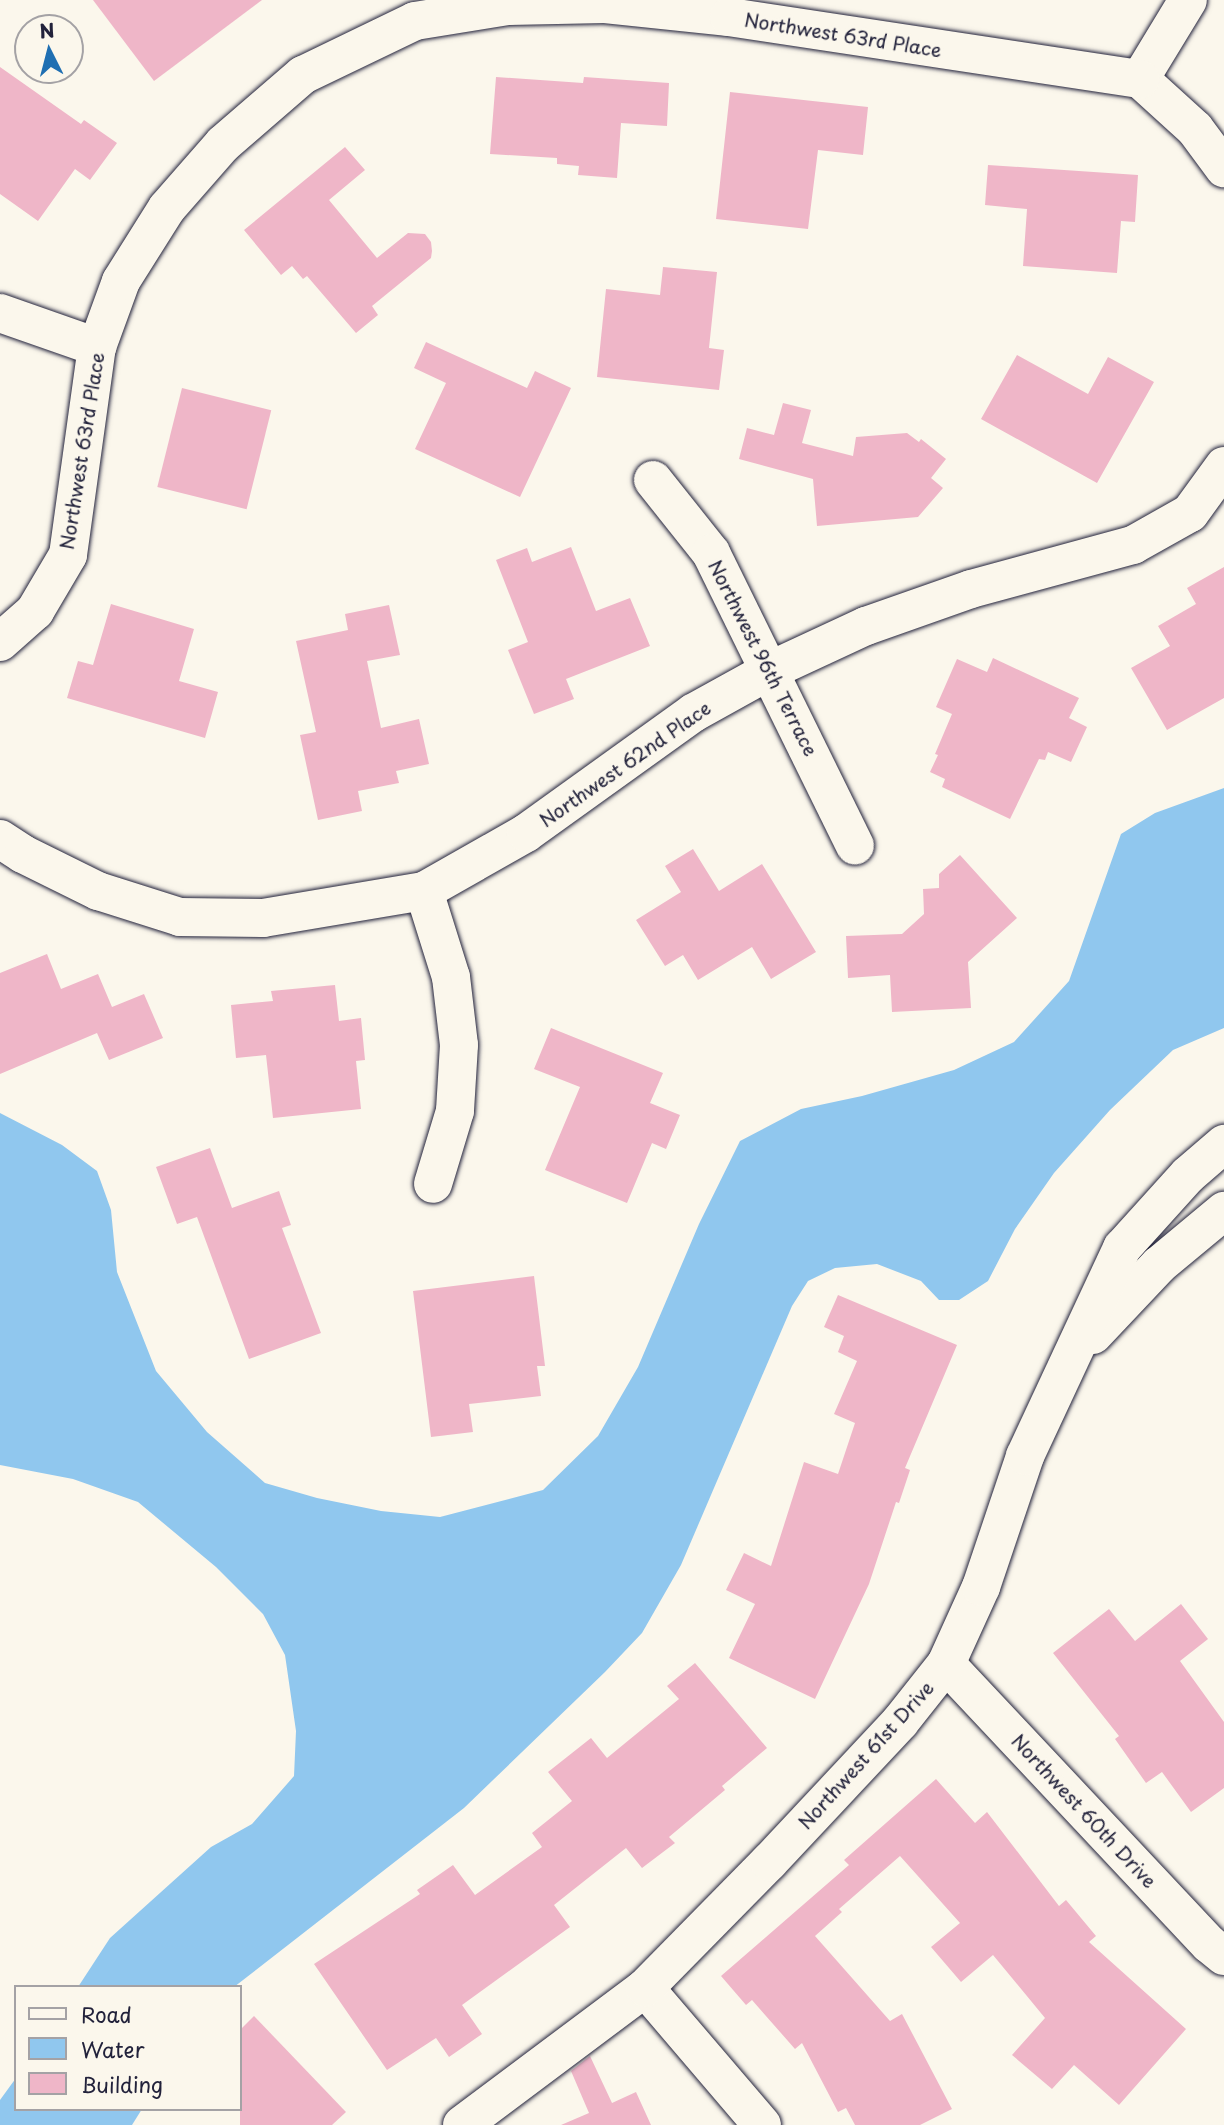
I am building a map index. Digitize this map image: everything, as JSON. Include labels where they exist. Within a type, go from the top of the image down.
[{"type":"street","points":[[1188,0],[1140,79],[1195,129],[1224,168]]},
{"type":"street","name":"Northwest 63rd Place","points":[[0,642],[35,611],[68,555],[97,347],[121,281],[167,208],[223,144],[303,75],[415,21],[508,6],[606,4],[729,9],[1140,79]]},
{"type":"street","points":[[0,313],[97,347]]},
{"type":"street","name":"Northwest 62nd Place","points":[[0,839],[23,854],[98,891],[180,917],[263,918],[424,891],[526,833],[693,713],[771,670],[866,626],[971,589],[1133,545],[1190,513],[1224,466]]},
{"type":"street","name":"Northwest 96th Terrace","points":[[653,480],[711,553],[771,670],[855,846]]},
{"type":"street","points":[[424,891],[452,977],[458,1045],[455,1111],[433,1184]]},
{"type":"street","name":"Northwest 61st Drive","points":[[462,2125],[645,1988],[863,1762],[946,1664],[981,1587],[1025,1456],[1122,1248],[1188,1175],[1224,1144]]},
{"type":"street","name":"Northwest 61st Drive","points":[[1068,1363],[1159,1265],[1224,1211]]},
{"type":"street","name":"Northwest 60th Drive","points":[[946,1664],[1209,1944],[1224,1956]]},
{"type":"street","points":[[645,1988],[762,2125]]},
{"type":"water","points":[[1224,788],[1224,1028],[1173,1050],[1110,1110],[1054,1173],[1015,1229],[988,1281],[959,1300],[939,1300],[921,1281],[877,1264],[835,1268],[808,1281],[792,1306],[681,1565],[642,1633],[464,1808],[237,1985],[79,1985],[110,1938],[211,1847],[252,1824],[294,1776],[296,1731],[285,1655],[263,1614],[216,1567],[138,1502],[73,1479],[0,1465],[0,1113],[62,1145],[97,1171],[111,1210],[117,1272],[156,1371],[207,1432],[265,1483],[317,1498],[381,1511],[440,1517],[543,1490],[598,1436],[638,1367],[699,1224],[740,1141],[801,1109],[862,1096],[954,1070],[1014,1042],[1069,981],[1121,834],[1155,813]]},
{"type":"water","points":[[14,2081],[14,2111],[141,2111],[132,2125],[0,2125],[0,2100]]},
{"type":"building","points":[[93,0],[262,0],[154,81]]},
{"type":"building","points":[[0,67],[14,77],[14,84],[24,84],[81,124],[84,120],[117,143],[90,180],[75,169],[38,221],[0,194]]},
{"type":"building","points":[[496,77],[583,83],[584,77],[669,83],[667,126],[621,123],[617,178],[578,175],[579,166],[557,164],[557,158],[490,154]]},
{"type":"building","points":[[730,92],[868,107],[863,155],[818,150],[808,229],[716,219]]},
{"type":"building","points":[[345,147],[365,170],[329,200],[377,258],[408,233],[425,234],[431,242],[432,251],[431,258],[372,306],[378,315],[356,333],[307,276],[303,279],[292,266],[281,275],[244,230]]},
{"type":"building","points":[[988,165],[1138,175],[1135,222],[1121,221],[1117,273],[1023,266],[1027,209],[985,205]]},
{"type":"building","points":[[663,267],[717,272],[709,348],[724,350],[719,390],[597,377],[606,289],[660,295]]},
{"type":"building","points":[[426,342],[527,388],[535,371],[571,388],[520,497],[415,449],[446,383],[414,368]]},
{"type":"building","points":[[1017,355],[1088,394],[1108,357],[1154,382],[1097,483],[981,419]]},
{"type":"building","points":[[182,388],[271,410],[247,509],[157,487]]},
{"type":"building","points":[[783,403],[811,410],[802,443],[853,456],[856,437],[907,433],[919,442],[921,439],[946,459],[931,478],[943,488],[918,517],[817,526],[813,479],[739,459],[747,428],[774,435]]},
{"type":"building","points":[[571,547],[596,611],[630,598],[650,646],[566,679],[574,699],[534,714],[508,650],[528,642],[496,560],[527,548],[532,562]]},
{"type":"building","points":[[1224,567],[1224,698],[1167,730],[1131,668],[1170,646],[1158,626],[1196,604],[1187,588]]},
{"type":"building","points":[[111,604],[194,629],[179,681],[218,692],[205,738],[67,698],[78,661],[93,665]]},
{"type":"building","points":[[389,605],[400,655],[367,661],[381,728],[419,719],[429,764],[396,771],[399,783],[358,791],[362,811],[318,820],[300,735],[316,732],[296,641],[348,630],[345,614]]},
{"type":"building","points":[[993,658],[1079,698],[1069,718],[1087,727],[1071,762],[1048,752],[1045,760],[1039,759],[1010,819],[942,787],[945,779],[930,772],[952,714],[936,707],[957,659],[987,672]]},
{"type":"building","points":[[693,849],[719,891],[762,864],[816,952],[771,979],[752,947],[698,980],[683,955],[665,966],[636,920],[681,892],[665,866]]},
{"type":"building","points":[[960,855],[1017,918],[968,962],[971,1008],[892,1012],[890,975],[848,978],[846,936],[902,934],[924,914],[923,889],[939,888],[939,874]]},
{"type":"building","points":[[47,954],[61,989],[98,974],[112,1007],[144,994],[163,1038],[109,1060],[97,1033],[0,1074],[0,973]]},
{"type":"building","points":[[335,985],[339,1021],[361,1018],[365,1060],[356,1061],[361,1109],[273,1118],[266,1055],[236,1058],[231,1005],[273,1001],[271,991]]},
{"type":"building","points":[[551,1028],[663,1073],[650,1103],[680,1115],[666,1149],[652,1143],[627,1203],[545,1170],[580,1087],[534,1069]]},
{"type":"building","points":[[210,1148],[232,1208],[279,1191],[291,1225],[282,1228],[321,1333],[249,1359],[197,1217],[177,1224],[156,1167]]},
{"type":"building","points":[[534,1276],[545,1366],[537,1366],[541,1396],[469,1404],[473,1432],[431,1437],[413,1291]]},
{"type":"building","points":[[838,1295],[957,1345],[905,1468],[910,1470],[899,1503],[896,1502],[869,1584],[815,1699],[729,1658],[755,1604],[726,1590],[744,1553],[771,1566],[804,1462],[838,1474],[855,1423],[834,1414],[857,1361],[838,1352],[844,1336],[824,1327]]},
{"type":"building","points":[[1181,1604],[1208,1639],[1180,1661],[1224,1722],[1224,1788],[1191,1812],[1162,1772],[1146,1783],[1115,1739],[1119,1736],[1053,1653],[1109,1609],[1135,1641]]},
{"type":"building","points":[[695,1663],[767,1748],[722,1786],[725,1790],[669,1837],[675,1843],[642,1868],[626,1848],[554,1905],[570,1927],[462,2005],[482,2034],[449,2057],[436,2038],[387,2070],[314,1964],[420,1894],[417,1890],[453,1865],[475,1895],[542,1847],[532,1833],[572,1801],[548,1772],[591,1738],[607,1758],[679,1699],[667,1686]]},
{"type":"building","points":[[936,1779],[975,1823],[987,1812],[1059,1906],[1066,1900],[1096,1936],[1089,1942],[1186,2029],[1119,2105],[1074,2065],[1052,2089],[1012,2055],[1045,2018],[993,1955],[961,1982],[931,1947],[960,1923],[900,1856],[839,1909],[842,1912],[815,1936],[890,2021],[902,2014],[952,2109],[920,2125],[855,2125],[846,2108],[838,2112],[802,2043],[795,2049],[752,2000],[746,2005],[721,1976],[849,1865],[844,1860]]},
{"type":"building","points":[[254,2016],[346,2112],[332,2125],[240,2125],[242,2028]]},
{"type":"building","points":[[590,2056],[612,2103],[636,2092],[651,2125],[561,2125],[589,2113],[571,2071]]}]
